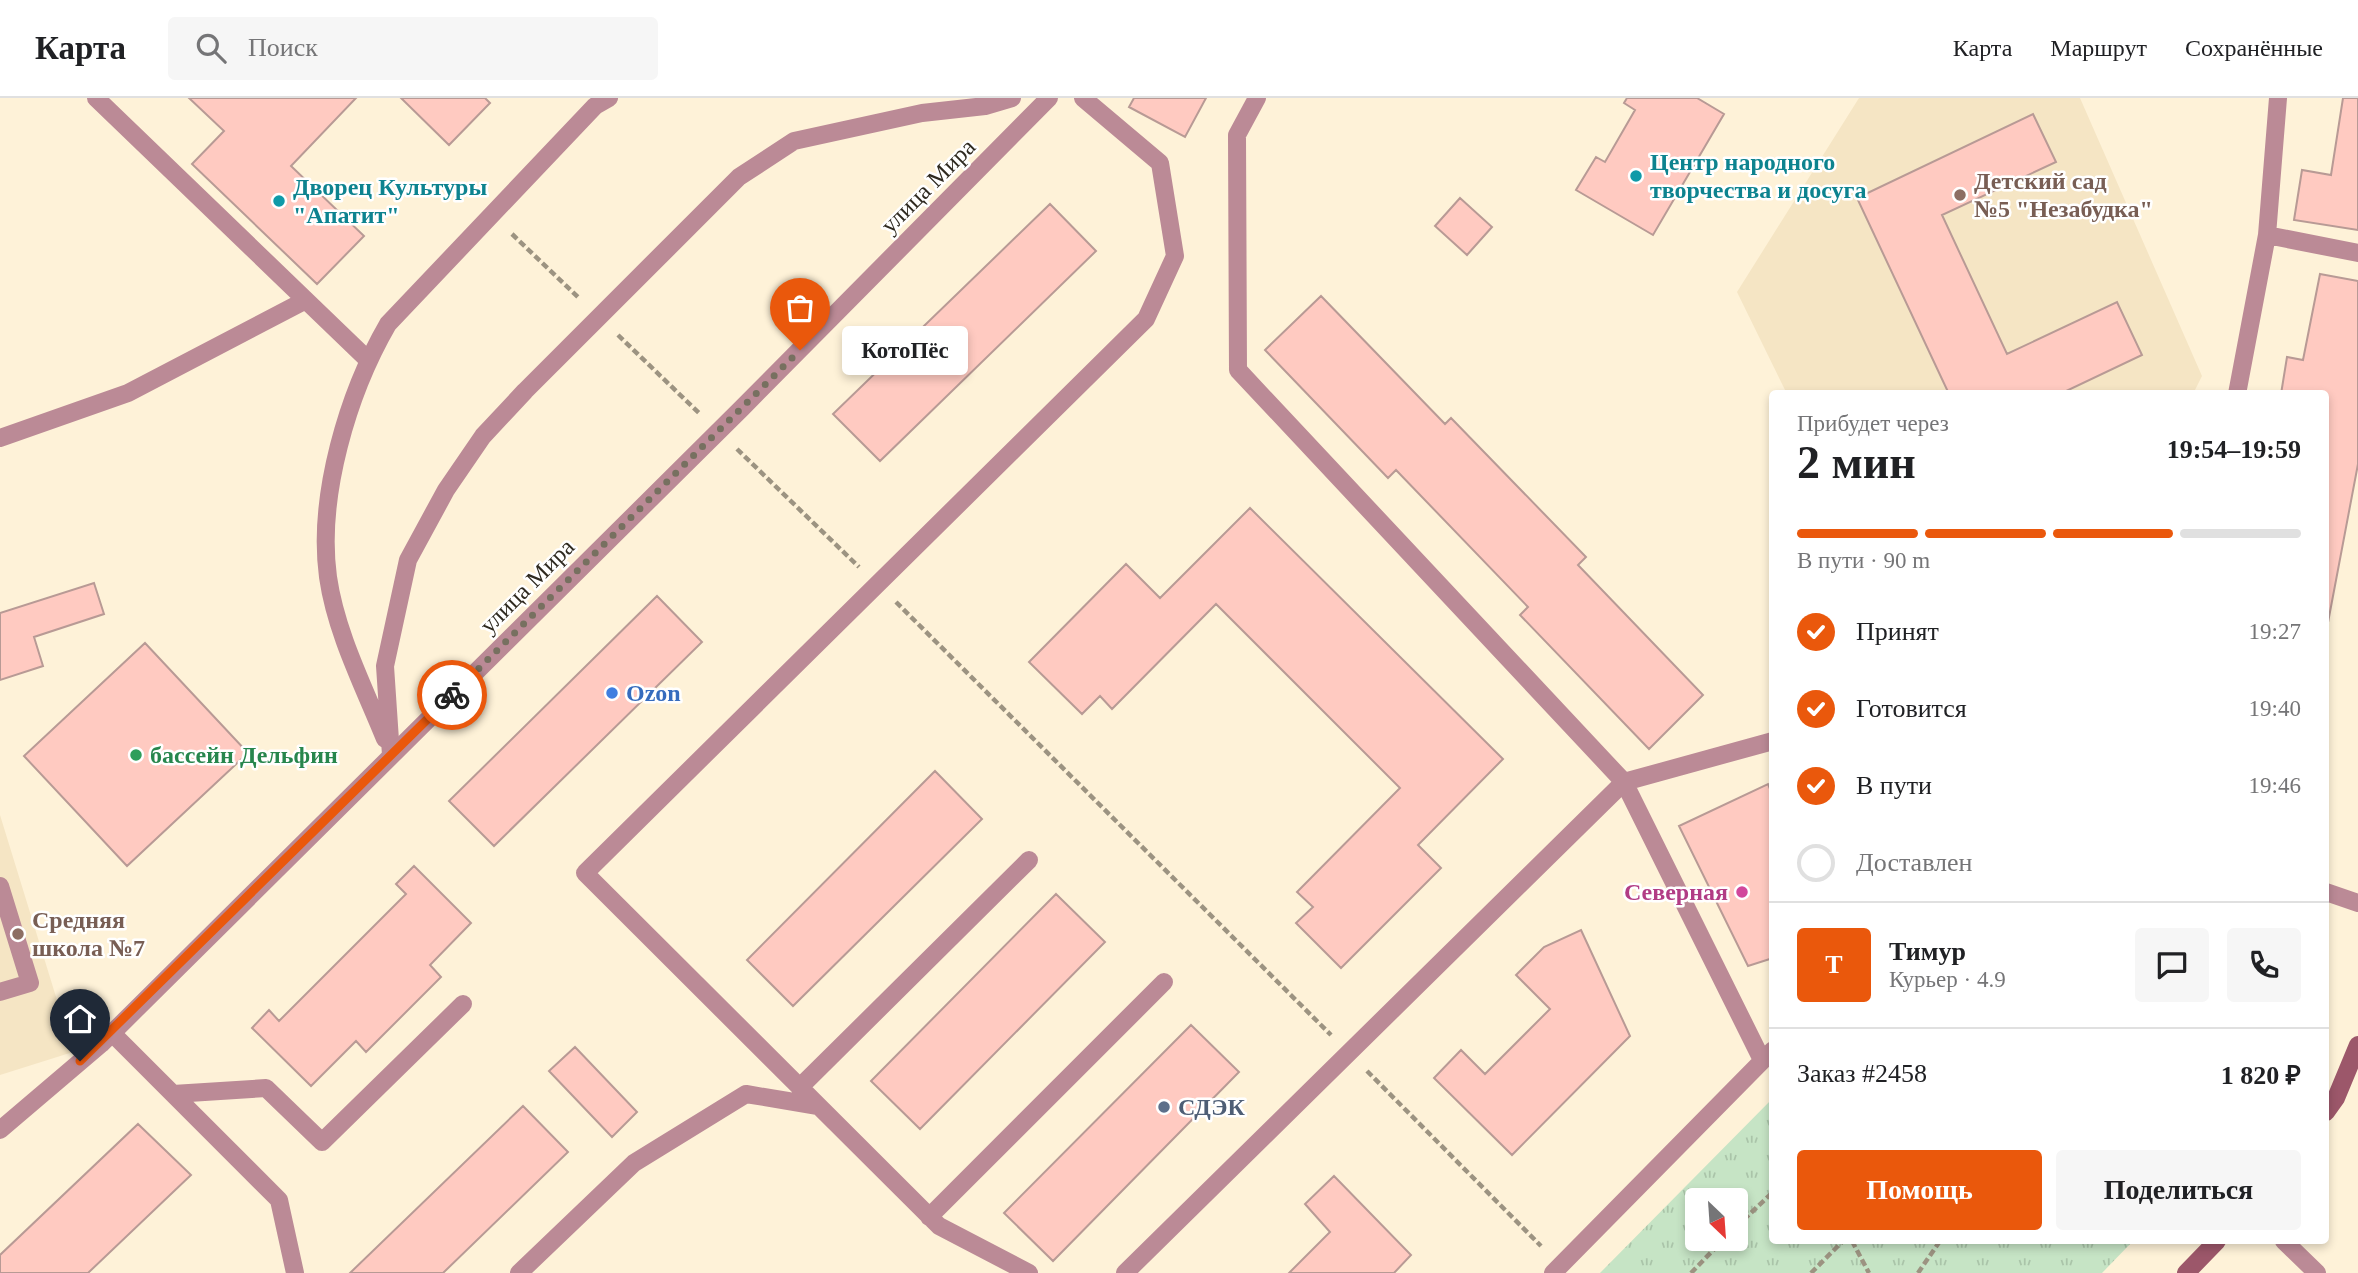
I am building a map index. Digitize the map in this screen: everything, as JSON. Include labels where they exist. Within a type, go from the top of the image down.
[{"type":"main road","points":[[2329,1108],[2336,1098],[2358,1045]]},
{"type":"main road","points":[[2186,1273],[2214,1244]]},
{"type":"street","points":[[96,98],[368,359]]},
{"type":"street","points":[[391,755],[385,666],[408,560],[446,490],[484,436],[739,177],[794,141],[922,113],[985,106],[1012,98]]},
{"type":"street","name":"улица Мира","points":[[0,1130],[112,1032],[719,431],[1049,98]]},
{"type":"street","points":[[1029,1273],[939,1226],[929,1217],[585,873],[1146,319],[1175,256],[1160,163],[1083,98]]},
{"type":"street","points":[[1257,98],[1237,135],[1238,370],[1624,782],[1767,1055],[1557,1269]]},
{"type":"street","points":[[2238,390],[2267,235],[2278,98]]},
{"type":"street","points":[[391,755],[342,632],[328,576],[331,484],[368,359],[388,324],[597,101]]},
{"type":"street","points":[[2267,235],[2358,253]]},
{"type":"street","points":[[0,438],[128,393],[306,300]]},
{"type":"street","points":[[1125,1273],[1624,782],[1769,742]]},
{"type":"street","points":[[800,1087],[1029,860]]},
{"type":"street","points":[[0,887],[30,984],[0,992]]},
{"type":"street","points":[[2329,893],[2358,902]]},
{"type":"street","points":[[929,1217],[1164,982]]},
{"type":"street","points":[[173,1094],[266,1088],[321,1142],[463,1004]]},
{"type":"street","points":[[112,1032],[279,1200],[295,1273]]},
{"type":"street","points":[[519,1273],[634,1163],[747,1094],[818,1106]]},
{"type":"street","points":[[2287,1244],[2316,1273]]},
{"type":"street","points":[[2302,1244],[2316,1273]]},
{"type":"path","points":[[491,214],[1004,706],[1349,1053],[1557,1269]]},
{"type":"path","points":[[1748,1216],[1769,1196]]},
{"type":"path","points":[[1811,1273],[1840,1244]]},
{"type":"path","points":[[1854,1244],[1869,1273]]},
{"type":"path","points":[[1918,1273],[1938,1244]]},
{"type":"path","points":[[1691,1273],[1712,1251]]},
{"type":"shaded area","name":"Детский сад №5 \"Незабудка\"","points":[[1859,98],[2080,98],[2202,376],[2195,390],[1785,390],[1737,292]]},
{"type":"shaded area","name":"Средняя школа №7","points":[[0,815],[73,1052],[0,1075]]},
{"type":"green space","points":[[1769,1102],[1769,1244],[2130,1244],[2102,1273],[1600,1273]]},
{"type":"building","name":"Дворец Культуры \"Апатит\"","points":[[189,98],[356,98],[291,166],[364,236],[317,284],[192,164],[224,131]]},
{"type":"building","name":"Дворец Культуры \"Апатит\"","points":[[401,98],[485,98],[490,103],[449,145]]},
{"type":"building","points":[[1134,98],[1206,98],[1185,137],[1129,107]]},
{"type":"building","name":"Центр народного творчества и досуга","points":[[1627,98],[1697,98],[1724,114],[1653,235],[1576,190],[1596,157],[1605,162],[1635,110],[1624,103]]},
{"type":"building","points":[[2343,98],[2358,98],[2358,230],[2294,220],[2302,170],[2331,175]]},
{"type":"building","points":[[2033,114],[2056,162],[1942,215],[2007,354],[2117,302],[2142,355],[2068,390],[1947,390],[1857,198]]},
{"type":"building","points":[[1460,198],[1492,227],[1467,255],[1435,226]]},
{"type":"building","points":[[1050,204],[1096,251],[880,461],[833,414]]},
{"type":"building","points":[[2320,274],[2358,281],[2358,464],[2329,617],[2329,390],[2282,390],[2287,357],[2303,360]]},
{"type":"building","points":[[1321,296],[1445,424],[1451,418],[1586,557],[1578,565],[1703,695],[1649,749],[1520,615],[1528,607],[1396,470],[1388,478],[1265,350]]},
{"type":"building","points":[[1250,508],[1503,759],[1418,845],[1441,868],[1341,968],[1296,923],[1313,907],[1297,892],[1400,788],[1216,604],[1112,709],[1100,696],[1082,714],[1029,662],[1126,564],[1160,598]]},
{"type":"building","points":[[94,583],[104,614],[34,637],[43,666],[0,680],[0,613]]},
{"type":"building","points":[[657,596],[702,642],[494,846],[449,801]]},
{"type":"building","name":"бассейн Дельфин","points":[[145,643],[248,753],[127,866],[24,756]]},
{"type":"building","points":[[935,771],[982,819],[793,1006],[747,960]]},
{"type":"building","name":"Северная","points":[[1768,784],[1769,959],[1748,966],[1679,826]]},
{"type":"building","points":[[414,866],[471,923],[430,965],[441,977],[366,1052],[356,1041],[311,1086],[252,1028],[269,1010],[279,1021],[406,894],[396,884]]},
{"type":"building","points":[[1056,894],[1105,942],[920,1129],[871,1081]]},
{"type":"building","points":[[1581,930],[1630,1036],[1512,1155],[1434,1078],[1461,1050],[1485,1074],[1550,1009],[1516,975],[1544,947]]},
{"type":"building","points":[[1191,1025],[1239,1072],[1053,1261],[1004,1213]]},
{"type":"building","points":[[575,1047],[637,1112],[612,1137],[549,1071]]},
{"type":"building","points":[[523,1106],[568,1152],[443,1273],[350,1273]]},
{"type":"building","points":[[138,1124],[191,1175],[88,1273],[0,1273],[0,1255]]},
{"type":"building","points":[[1334,1176],[1411,1255],[1394,1273],[1289,1273],[1330,1232],[1305,1204]]},
{"type":"way so far","points":[[452,695],[800,350]]},
{"type":"place","name":"Центр народного творчества и досуга","points":[[1636,176]]},
{"type":"place","name":"Детский сад №5 \"Незабудка\"","points":[[1960,195]]},
{"type":"place","name":"Дворец Культуры \"Апатит\"","points":[[279,201]]},
{"type":"place","name":"КотоПёс","points":[[800,350]]},
{"type":"place","name":"Ozon","points":[[612,693]]},
{"type":"place","name":"бассейн Дельфин","points":[[136,755]]},
{"type":"place","name":"Северная","points":[[1742,892]]},
{"type":"place","name":"Средняя школа №7","points":[[18,934]]},
{"type":"place","name":"СДЭК","points":[[1164,1107]]},
{"type":"route","points":[[80,1061],[101,1044],[452,695]]}]
